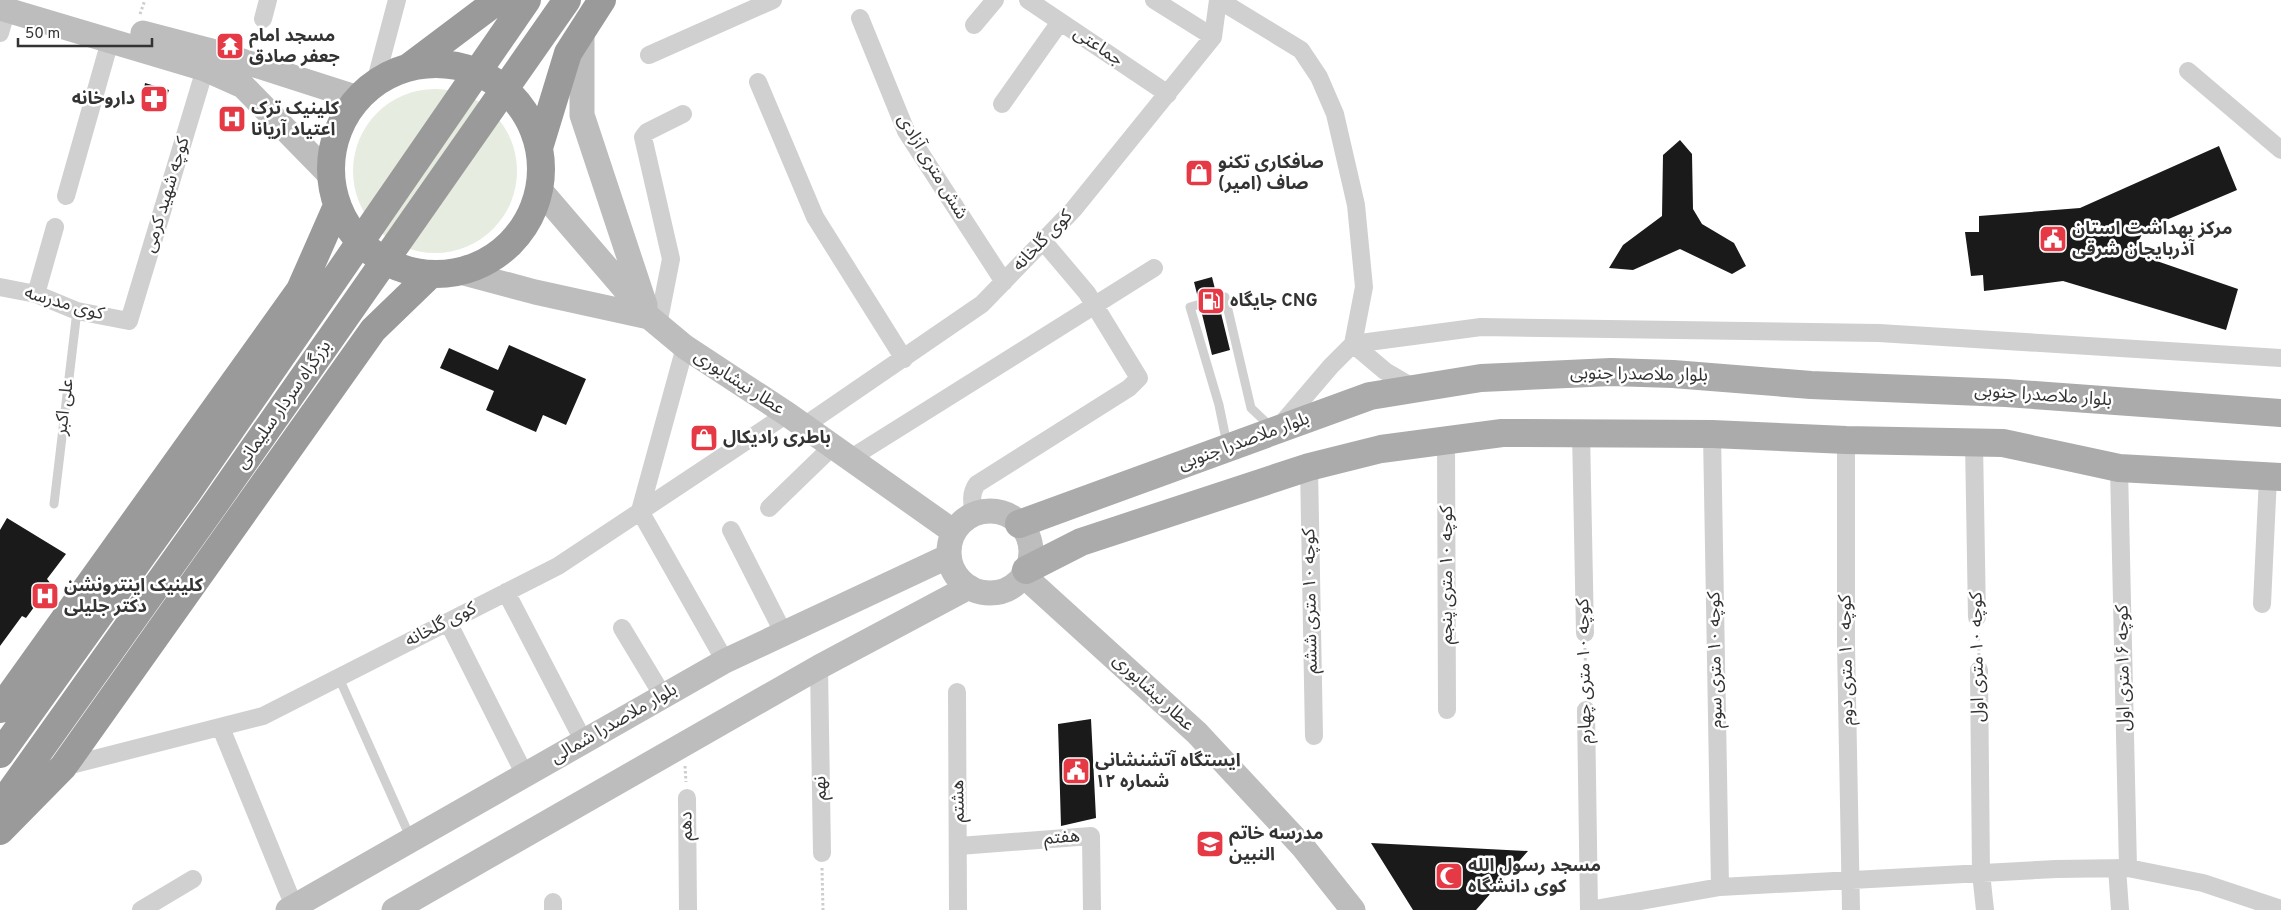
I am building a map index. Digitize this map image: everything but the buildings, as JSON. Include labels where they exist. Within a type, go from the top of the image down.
[{"type":"highway","points":[[409,67],[438,63],[466,68],[492,79],[514,97],[530,121],[539,148],[541,168],[539,189],[529,218],[511,242],[488,261],[460,272],[430,274],[400,269],[373,254],[352,233],[337,206],[331,176],[333,147],[342,121],[367,90],[409,67],[498,0],[506,24],[524,44],[550,55],[575,43]]},
{"type":"highway","name":"بزرگراه سردار سلیمانی","points":[[0,754],[187,493],[527,0]]},
{"type":"highway","name":"بزرگراه سردار سلیمانی","points":[[0,810],[8,794],[212,508],[567,0]]},
{"type":"highway","points":[[539,148],[575,43],[602,0]]},
{"type":"highway","points":[[0,709],[300,290],[337,206]]},
{"type":"highway","points":[[0,831],[63,767],[373,330],[430,274]]},
{"type":"highway","points":[[300,290],[324,286],[349,295],[368,315],[373,330]]},
{"type":"main road","points":[[10,6],[208,50],[367,90]]},
{"type":"main road","points":[[10,6],[110,41],[205,69],[243,86],[331,176]]},
{"type":"main road","points":[[575,43],[582,115],[654,321]]},
{"type":"main road","name":"عطار نیشابوری","points":[[539,189],[654,321],[684,346],[796,420],[954,532]]},
{"type":"main road","name":"عطار نیشابوری","points":[[460,272],[654,321]]},
{"type":"main road","name":"بلوار ملاصدرا جنوبی","points":[[1020,524],[1370,396],[1414,388],[1520,374],[1628,373],[1737,378],[1811,385],[2006,393],[2281,413]]},
{"type":"main road","points":[[1025,573],[1030,548],[1026,533],[1020,524],[1007,515],[998,512],[974,514],[966,519],[954,532],[949,546],[949,556],[955,574],[969,587],[981,592],[998,592],[1011,587],[1025,573],[1081,542],[1309,467],[1381,450],[1446,439],[1502,433],[1712,434],[1846,440],[2003,443],[2119,468],[2274,477]]},
{"type":"main road","name":"بلوار ملاصدرا شمالی","points":[[291,908],[725,660],[949,556]]},
{"type":"main road","name":"عطار نیشابوری","points":[[1025,573],[1197,733],[1303,847],[1353,910]]},
{"type":"main road","points":[[394,910],[818,667],[969,587]]},
{"type":"street","points":[[263,19],[268,0]]},
{"type":"street","points":[[367,90],[397,0]]},
{"type":"street","points":[[649,55],[773,0]]},
{"type":"street","points":[[974,24],[994,0]]},
{"type":"street","name":"جماعتی","points":[[1028,0],[1168,94]]},
{"type":"street","points":[[1154,0],[1213,37],[1219,0],[1301,50],[1319,77],[1335,114],[1356,205],[1364,287],[1353,344],[1331,366],[1275,431]]},
{"type":"street","points":[[0,33],[10,6]]},
{"type":"street","name":"شش متری آزادی","points":[[860,18],[906,131],[1004,282]]},
{"type":"street","points":[[1002,104],[1060,22]]},
{"type":"street","name":"کوی گلخانه","points":[[63,767],[263,716],[558,566],[640,511],[904,359],[982,304],[1004,282],[1073,210],[1213,37]]},
{"type":"street","points":[[66,196],[110,41]]},
{"type":"street","name":"کوچه شهید کرمی","points":[[129,321],[205,69]]},
{"type":"street","points":[[2188,72],[2281,150]]},
{"type":"street","points":[[758,82],[815,217],[904,359]]},
{"type":"street","points":[[654,321],[670,260],[643,137],[647,132],[683,114]]},
{"type":"street","points":[[36,294],[55,227]]},
{"type":"street","points":[[974,514],[971,499],[972,491],[977,484],[1130,388],[1139,378],[1087,293],[1043,241]]},
{"type":"street","points":[[768,508],[842,452],[1154,268]]},
{"type":"street","name":"کوی مدرسه","points":[[0,286],[36,294],[77,311],[129,321]]},
{"type":"street","points":[[1353,344],[1481,327],[1511,327],[1879,333],[2281,358]]},
{"type":"street","points":[[1353,344],[1385,371],[1414,388]]},
{"type":"street","points":[[684,346],[640,511],[725,660]]},
{"type":"street","name":"کوچه ۱۰ متری چهارم","points":[[1581,432],[1585,633]]},
{"type":"street","name":"کوچه ۱۰ متری سوم","points":[[1712,434],[1720,887]]},
{"type":"street","name":"کوچه ۱۰ متری پنجم","points":[[1446,439],[1447,710]]},
{"type":"street","name":"کوچه ۱۰ متری دوم","points":[[1846,440],[1846,645],[1851,910]]},
{"type":"street","name":"کوچه ۱۰ متری اول","points":[[1974,442],[1977,617]]},
{"type":"street","name":"کوچه ۱۰ متری ششم","points":[[1309,467],[1314,736]]},
{"type":"street","name":"کوچه ۱۶متری اول","points":[[2119,468],[2123,868],[2120,910]]},
{"type":"street","points":[[2262,604],[2274,477]]},
{"type":"street","points":[[731,530],[783,632]]},
{"type":"street","points":[[506,592],[584,742]]},
{"type":"street","points":[[448,622],[524,775]]},
{"type":"street","points":[[622,628],[663,696]]},
{"type":"street","name":"نهم","points":[[818,667],[822,852]]},
{"type":"street","name":"کوچه ۱۰ متری اول","points":[[1979,670],[1981,873],[1985,910]]},
{"type":"street","name":"هشتم","points":[[957,692],[958,910]]},
{"type":"street","name":"کوچه ۱۰ متری چهارم","points":[[1586,710],[1589,910]]},
{"type":"street","points":[[221,728],[291,908]]},
{"type":"street","name":"دهم","points":[[687,798],[688,910]]},
{"type":"street","name":"هفتم","points":[[959,846],[1091,836],[1092,910]]},
{"type":"street","points":[[1589,910],[1720,887],[1981,873],[2123,868],[2203,883],[2251,904],[2280,909]]},
{"type":"street","points":[[141,910],[194,879]]},
{"type":"lane","points":[[1227,448],[1219,405],[1190,307],[1225,297],[1251,408],[1275,431]]},
{"type":"lane","name":"علی اکبر","points":[[54,504],[77,311]]},
{"type":"lane","points":[[339,678],[412,840]]},
{"type":"path","name":"کوچه ۱۰ متری اول","points":[[1977,617],[1979,670]]},
{"type":"path","name":"کوچه ۱۰ متری چهارم","points":[[1585,633],[1586,710]]},
{"type":"path","name":"دهم","points":[[684,743],[687,798]]},
{"type":"path","points":[[822,852],[823,910]]},
{"type":"shaded area","points":[[435,89],[459,93],[480,103],[493,113],[503,126],[513,147],[517,171],[513,195],[503,216],[493,229],[480,239],[459,249],[435,253],[411,249],[390,239],[377,229],[367,216],[357,195],[353,171],[357,147],[367,126],[377,113],[390,103],[411,93]]},
{"type":"place","name":"مسجد امام جعفر صادق","points":[[230,46]]},
{"type":"place","name":"داروخانه","points":[[154,99]]},
{"type":"place","name":"کلینیک ترک اعتیاد آریانا","points":[[232,119]]},
{"type":"place","name":"صافکاری تکنو صاف (امیر)","points":[[1199,173]]},
{"type":"place","name":"مرکز بهداشت استان آذربایجان شرقی","points":[[2053,239]]},
{"type":"place","name":"جایگاه CNG","points":[[1211,301]]},
{"type":"place","name":"باطری رادیکال","points":[[704,438]]},
{"type":"place","name":"کلینیک اینترونشن دکتر جلیلی","points":[[45,596]]},
{"type":"place","name":"ایستگاه آتشنشانی شماره ۱۲","points":[[1076,771]]},
{"type":"place","name":"مدرسه خاتم النبین","points":[[1210,844]]},
{"type":"place","name":"مسجد رسول الله کوی دانشگاه","points":[[1449,876]]}]
